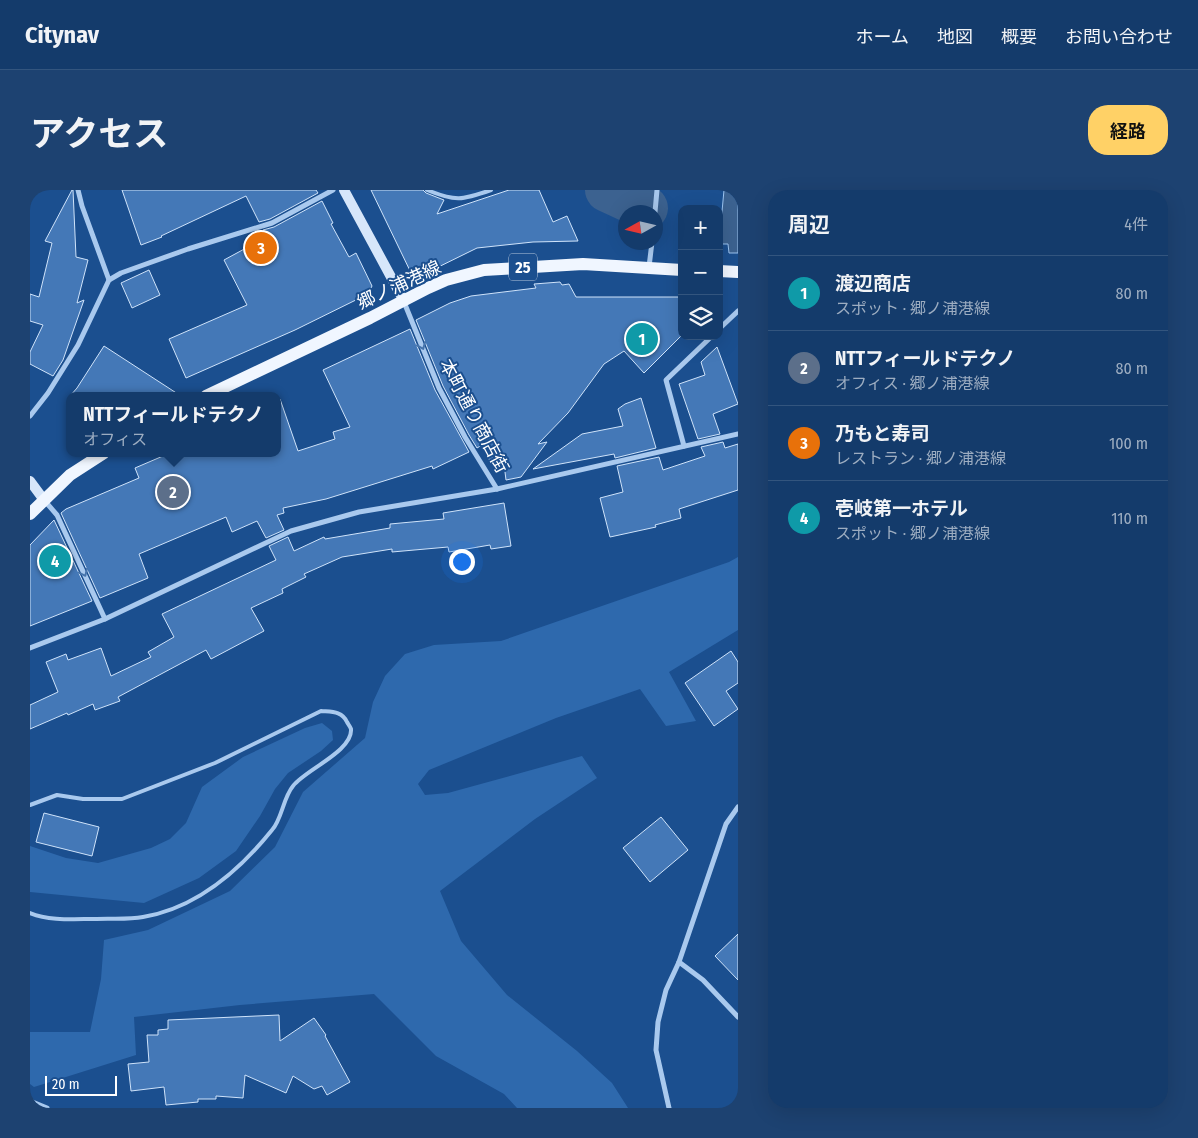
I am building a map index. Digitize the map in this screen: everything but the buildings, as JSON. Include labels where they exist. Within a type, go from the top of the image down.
[{"type":"main road","name":"郷ノ浦港線","points":[[214,392],[446,280],[484,270],[583,264],[678,270]]},
{"type":"main road","points":[[723,272],[738,272]]},
{"type":"main road","points":[[30,514],[70,475],[98,457]]},
{"type":"street","points":[[78,190],[109,280]]},
{"type":"street","points":[[30,416],[73,354],[109,280],[121,273],[188,249],[272,223],[333,190]]},
{"type":"street","points":[[344,190],[404,301]]},
{"type":"street","points":[[656,205],[658,190]]},
{"type":"street","points":[[649,269],[651,250]]},
{"type":"street","name":"本町通り商店街","points":[[404,301],[439,388],[465,437],[497,489]]},
{"type":"street","points":[[723,325],[738,311]]},
{"type":"street","points":[[684,446],[666,380],[708,340]]},
{"type":"street","points":[[30,648],[105,619],[291,531],[358,512],[497,489],[738,434]]},
{"type":"street","points":[[30,481],[57,515],[105,619]]},
{"type":"street","points":[[668,1108],[656,1050],[658,1022],[666,990],[679,962],[726,824],[738,807]]},
{"type":"street","points":[[679,962],[702,980],[738,1017]]},
{"type":"street","points":[[30,1101],[47,1108]]},
{"type":"lane","points":[[427,190],[452,199],[466,199],[491,190]]},
{"type":"lane","points":[[30,805],[57,794],[83,799],[122,799],[215,763],[321,711],[337,712],[345,718],[351,729],[348,741],[293,785],[282,806],[274,828],[238,868],[209,891],[176,908],[143,918],[71,919],[37,916],[30,913]]},
{"type":"shaded area","points":[[724,190],[738,190],[738,253],[729,253],[728,244],[723,244]]},
{"type":"shaded area","points":[[738,557],[738,630],[669,672],[696,721],[666,726],[640,689],[556,718],[429,770],[418,784],[425,795],[448,793],[582,756],[597,778],[535,819],[440,891],[461,941],[507,995],[577,1051],[612,1083],[628,1108],[517,1108],[504,1094],[436,1056],[374,994],[240,1005],[134,1017],[136,1055],[34,1087],[30,1084],[30,1032],[90,1032],[101,979],[104,940],[148,930],[230,891],[275,847],[303,792],[365,738],[373,702],[385,676],[405,654],[434,645],[501,641],[729,562]]},
{"type":"shaded area","points":[[322,723],[332,731],[333,740],[321,751],[288,773],[275,789],[260,816],[236,851],[199,878],[144,903],[30,892],[30,846],[66,858],[98,863],[151,848],[170,839],[186,823],[202,787],[243,757],[305,728]]},
{"type":"waterway","points":[[607,190],[640,205]]},
{"type":"place","name":"乃もと寿司","points":[[261,248]]},
{"type":"place","name":"渡辺商店","points":[[642,339]]},
{"type":"place","name":"NTTフィールドテクノ","points":[[173,492]]},
{"type":"place","name":"壱岐第一ホテル","points":[[55,561]]}]
